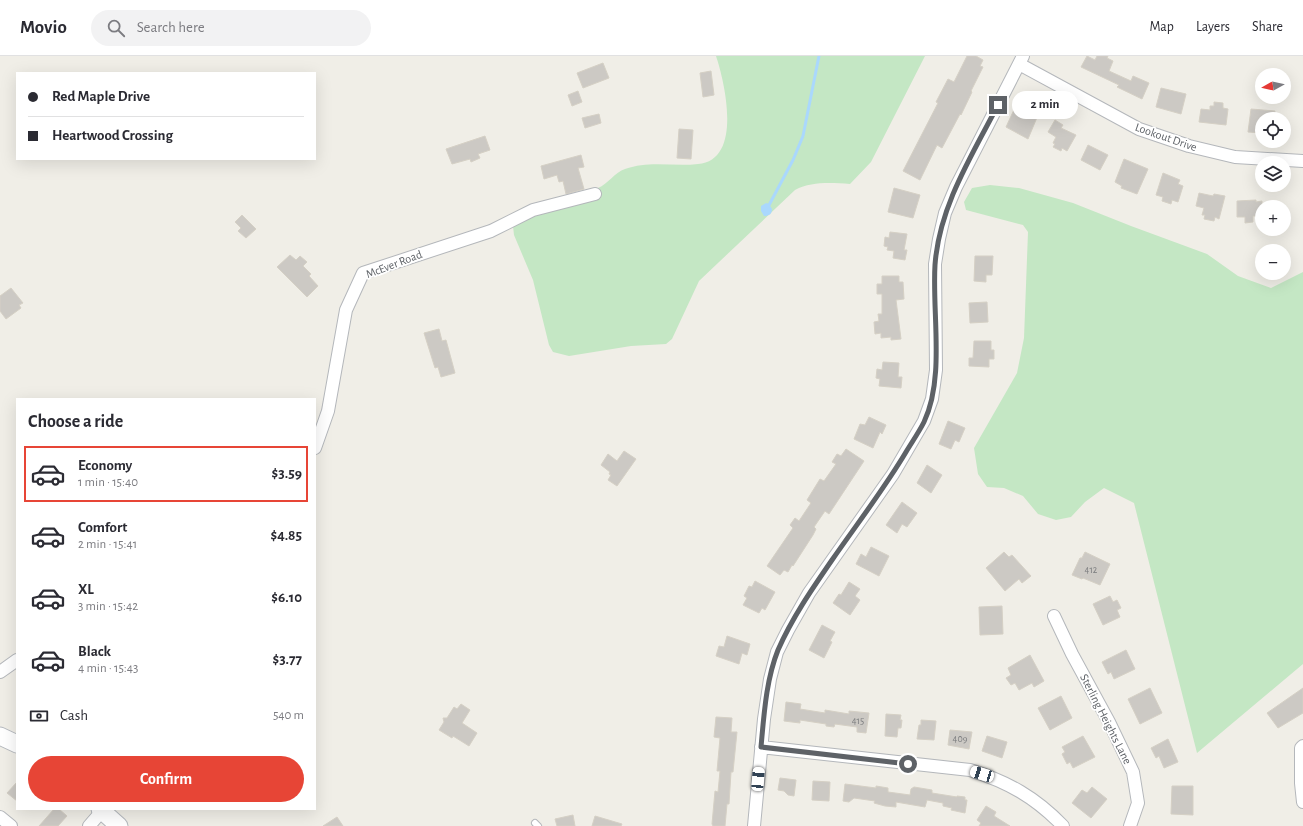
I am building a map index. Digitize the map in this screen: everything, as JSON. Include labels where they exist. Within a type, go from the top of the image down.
[{"type":"street","name":"Lookout Drive","points":[[1021,60],[1139,129],[1189,146],[1235,157],[1303,161]]},
{"type":"street","points":[[754,826],[764,719],[770,679],[778,652],[788,630],[809,593],[893,474],[924,421],[932,399],[936,370],[935,264],[944,220],[956,188],[1021,60]]},
{"type":"street","name":"McEver Road","points":[[316,445],[328,411],[346,310],[363,273],[490,231],[533,210],[596,194]]},
{"type":"street","name":"Sterling Heights Lane","points":[[1054,616],[1133,772],[1138,803],[1130,826]]},
{"type":"street","points":[[0,672],[16,661]]},
{"type":"street","points":[[0,736],[16,744]]},
{"type":"street","points":[[1303,746],[1301,748],[1301,783],[1303,802]]},
{"type":"street","points":[[761,747],[970,770],[995,778],[1019,791],[1035,801],[1063,826]]},
{"type":"street","points":[[89,826],[101,810],[119,826]]},
{"type":"street","points":[[0,817],[11,826]]},
{"type":"green space","points":[[716,56],[925,56],[871,162],[850,184],[815,184],[795,190],[699,281],[672,339],[666,344],[631,346],[569,356],[553,352],[549,345],[533,280],[514,235],[512,217],[522,208],[598,188],[621,171],[634,166],[652,164],[689,165],[698,164],[712,159],[721,149],[726,135],[727,119],[726,101],[720,68]]},
{"type":"green space","points":[[990,185],[1019,188],[1073,203],[1207,254],[1238,276],[1271,288],[1287,280],[1291,280],[1291,278],[1303,272],[1303,664],[1197,753],[1134,503],[1104,488],[1085,502],[1071,517],[1056,520],[1038,514],[1023,496],[1004,488],[987,487],[978,474],[974,448],[1017,373],[1024,338],[1028,232],[1023,225],[966,210],[964,202],[972,188]]},
{"type":"water","points":[[766,203],[769,204],[772,211],[767,216],[764,216],[761,211],[761,206]]},
{"type":"building","points":[[967,56],[976,56],[983,60],[980,66],[983,67],[961,115],[960,114],[942,148],[937,145],[920,180],[903,171],[938,103],[936,102],[948,79],[954,82]]},
{"type":"building","points":[[1087,56],[1095,60],[1097,56],[1108,56],[1107,58],[1113,61],[1109,71],[1131,81],[1133,76],[1149,83],[1142,99],[1117,87],[1119,85],[1081,67]]},
{"type":"building","points":[[603,63],[609,78],[583,88],[577,73]]},
{"type":"building","points":[[711,71],[714,95],[703,97],[700,73]]},
{"type":"building","points":[[1161,88],[1186,94],[1181,114],[1156,107]]},
{"type":"building","points":[[578,91],[582,102],[572,106],[568,95]]},
{"type":"building","points":[[1018,101],[1029,105],[1027,110],[1038,115],[1028,139],[1006,127]]},
{"type":"building","points":[[1214,102],[1223,103],[1223,108],[1228,109],[1226,125],[1199,122],[1201,109],[1210,110],[1210,106],[1214,106]]},
{"type":"building","points":[[1251,109],[1275,111],[1255,112],[1255,132],[1248,132]]},
{"type":"building","points":[[599,114],[601,123],[585,128],[582,118]]},
{"type":"building","points":[[1055,120],[1063,125],[1061,128],[1076,135],[1067,151],[1062,148],[1061,151],[1053,147],[1056,137],[1048,132]]},
{"type":"building","points":[[679,129],[693,130],[691,159],[677,158]]},
{"type":"building","points":[[485,136],[490,150],[478,154],[480,158],[471,162],[470,159],[452,164],[446,149]]},
{"type":"building","points":[[1088,145],[1108,155],[1100,170],[1081,160]]},
{"type":"building","points":[[581,155],[584,167],[578,168],[584,189],[566,194],[563,181],[559,182],[557,175],[544,179],[541,166]]},
{"type":"building","points":[[1124,159],[1148,169],[1137,194],[1121,188],[1122,186],[1115,182]]},
{"type":"building","points":[[1163,173],[1180,180],[1178,184],[1183,186],[1178,202],[1172,200],[1171,204],[1162,201],[1163,197],[1156,195]]},
{"type":"building","points":[[894,188],[920,195],[913,218],[888,212]]},
{"type":"building","points":[[1199,193],[1213,196],[1214,194],[1225,196],[1219,219],[1215,217],[1214,221],[1204,219],[1205,215],[1202,215],[1204,208],[1196,206]]},
{"type":"building","points":[[1255,200],[1255,216],[1253,216],[1253,222],[1245,223],[1245,217],[1237,217],[1237,201]]},
{"type":"building","points":[[242,215],[256,229],[246,238],[238,231],[241,228],[235,222]]},
{"type":"building","points":[[890,232],[907,234],[904,250],[907,250],[905,260],[893,258],[894,251],[887,250],[888,247],[884,246],[885,237],[889,238]]},
{"type":"building","points":[[290,255],[296,260],[300,256],[307,262],[303,266],[311,274],[309,276],[318,286],[307,297],[277,267]]},
{"type":"building","points":[[975,256],[993,256],[992,275],[986,275],[986,282],[974,281]]},
{"type":"building","points":[[882,276],[899,276],[899,282],[903,282],[904,299],[896,300],[901,339],[891,340],[891,337],[881,338],[881,333],[875,334],[874,322],[879,321],[878,314],[882,314],[882,294],[877,294],[877,284],[882,284]]},
{"type":"building","points":[[11,288],[23,303],[19,305],[21,308],[6,319],[0,311],[0,296]]},
{"type":"building","points":[[987,302],[988,322],[970,323],[969,303]]},
{"type":"building","points":[[439,329],[442,341],[446,340],[455,373],[441,377],[438,367],[435,368],[424,333]]},
{"type":"building","points":[[974,341],[991,341],[991,350],[994,350],[994,359],[989,359],[989,367],[969,366],[969,358],[973,358]]},
{"type":"building","points":[[883,362],[899,363],[898,377],[902,377],[901,388],[879,386],[880,379],[876,378],[877,369],[882,370]]},
{"type":"building","points":[[869,417],[886,425],[882,434],[880,432],[873,448],[854,439],[860,424],[865,425]]},
{"type":"building","points":[[948,421],[965,428],[959,442],[955,440],[951,449],[939,444]]},
{"type":"building","points":[[846,449],[864,461],[829,514],[825,511],[814,527],[816,529],[813,535],[793,566],[792,565],[788,572],[784,570],[780,575],[767,566],[793,528],[790,525],[795,518],[799,521],[811,503],[807,500],[820,479],[824,481],[836,464],[832,462],[837,454],[841,456]]},
{"type":"building","points":[[624,451],[636,459],[617,486],[608,480],[611,475],[609,474],[610,472],[601,465],[608,454],[617,461]]},
{"type":"building","points":[[927,465],[942,475],[931,493],[917,483]]},
{"type":"building","points":[[902,502],[917,513],[907,527],[902,524],[897,533],[886,525]]},
{"type":"building","points":[[871,547],[889,556],[879,576],[856,564],[861,554],[866,557]]},
{"type":"building","points":[[1004,552],[1009,557],[1012,555],[1031,576],[1022,583],[1019,579],[1005,591],[986,568]]},
{"type":"building","points":[[1085,552],[1110,564],[1100,585],[1072,575],[1080,558],[1082,558]]},
{"type":"building","points":[[755,581],[775,592],[765,610],[762,608],[759,613],[743,605],[747,598],[744,596],[749,586],[752,587]]},
{"type":"building","points":[[849,582],[860,589],[855,596],[860,600],[850,615],[833,603],[839,594],[841,595]]},
{"type":"building","points":[[1110,596],[1113,602],[1117,600],[1121,608],[1117,610],[1120,617],[1103,625],[1093,604]]},
{"type":"building","points":[[1002,606],[1003,634],[980,635],[979,607]]},
{"type":"building","points":[[822,625],[835,632],[824,658],[809,650]]},
{"type":"building","points":[[727,636],[750,644],[747,655],[742,653],[739,664],[716,656],[719,646],[724,647]]},
{"type":"building","points":[[1126,650],[1135,669],[1114,679],[1111,672],[1108,674],[1102,662]]},
{"type":"building","points":[[1030,655],[1044,681],[1034,687],[1032,683],[1019,690],[1015,683],[1011,685],[1006,678],[1011,675],[1008,668]]},
{"type":"building","points":[[1150,688],[1162,713],[1140,724],[1128,699]]},
{"type":"building","points":[[1303,688],[1303,713],[1278,728],[1267,713]]},
{"type":"building","points":[[1061,696],[1072,718],[1050,730],[1038,708]]},
{"type":"building","points":[[786,702],[801,704],[800,709],[825,713],[825,710],[849,714],[849,711],[869,713],[866,733],[857,732],[857,727],[835,724],[834,727],[826,726],[826,724],[800,720],[800,723],[784,721]]},
{"type":"building","points":[[461,704],[470,710],[462,723],[477,733],[469,746],[453,736],[452,738],[439,730],[444,722],[443,718],[447,718],[454,707],[457,709]]},
{"type":"building","points":[[886,714],[901,715],[901,728],[898,728],[897,737],[885,736]]},
{"type":"building","points":[[716,717],[732,718],[731,732],[737,732],[725,826],[713,826],[712,824],[715,791],[718,792],[720,771],[717,771],[720,738],[714,737]]},
{"type":"building","points":[[921,720],[936,721],[934,740],[917,739]]},
{"type":"building","points":[[950,730],[972,732],[969,749],[948,745]]},
{"type":"building","points":[[987,736],[1007,742],[1002,758],[982,751]]},
{"type":"building","points":[[1083,736],[1095,757],[1073,768],[1070,762],[1067,764],[1062,754],[1065,752],[1062,747]]},
{"type":"building","points":[[1168,739],[1178,762],[1164,768],[1159,756],[1156,758],[1151,748]]},
{"type":"building","points":[[780,778],[796,780],[794,796],[778,790]]},
{"type":"building","points":[[813,781],[830,782],[829,801],[812,800]]},
{"type":"building","points":[[16,783],[16,800],[7,793]]},
{"type":"building","points":[[845,784],[888,788],[888,792],[910,795],[911,789],[914,787],[932,790],[932,793],[965,797],[965,800],[967,800],[965,813],[951,810],[952,808],[943,806],[943,803],[927,800],[925,807],[896,802],[896,807],[885,806],[874,803],[875,801],[854,798],[849,802],[843,801]]},
{"type":"building","points":[[1172,786],[1193,786],[1193,815],[1171,814]]},
{"type":"building","points":[[1092,787],[1107,799],[1091,818],[1072,803],[1082,790],[1087,793]]},
{"type":"building","points":[[986,806],[996,812],[994,816],[1010,826],[979,826],[981,823],[977,820]]},
{"type":"building","points":[[53,810],[60,810],[67,816],[58,826],[39,826]]},
{"type":"building","points":[[573,815],[575,826],[557,826],[555,819]]},
{"type":"building","points":[[595,816],[622,824],[621,826],[592,826]]},
{"type":"building","points":[[337,817],[343,826],[323,826]]},
{"type":"waterway","points":[[768,207],[793,160],[803,136],[819,56]]},
{"type":"route","points":[[908,764],[761,747],[768,689],[778,652],[788,630],[809,593],[893,474],[924,421],[932,399],[936,370],[935,264],[939,239],[946,213],[956,188],[998,105]]}]
